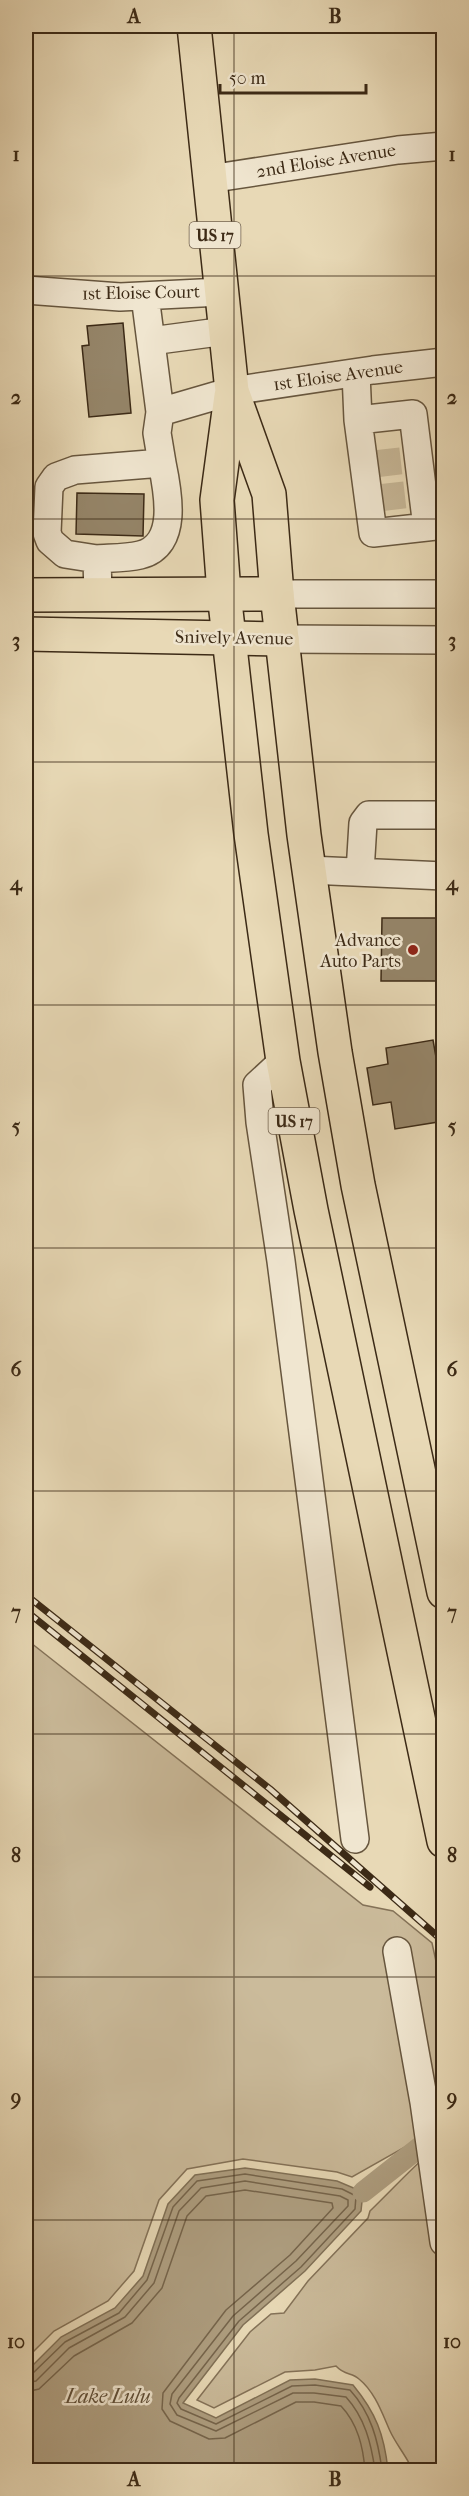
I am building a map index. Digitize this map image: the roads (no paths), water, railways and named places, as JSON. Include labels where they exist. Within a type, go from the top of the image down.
[{"type":"main road","name":"US 17","points":[[194,26],[232,391],[217,500],[229,638],[251,834],[284,1061],[311,1210],[444,1841]]},
{"type":"main road","name":"US 17","points":[[232,391],[269,494],[277,594],[309,870],[335,1052],[358,1185],[444,1592]]},
{"type":"main road","points":[[26,595],[277,594]]},
{"type":"main road","name":"Snively Avenue","points":[[26,634],[282,639]]},
{"type":"street","name":"2nd Eloise Avenue","points":[[209,179],[398,150],[444,146]]},
{"type":"street","name":"1st Eloise Court","points":[[26,290],[120,297],[221,292]]},
{"type":"street","points":[[145,296],[160,412],[157,433],[162,464],[168,513],[165,534],[161,542],[141,555],[97,559],[65,554],[50,541],[47,533],[49,487],[56,477],[75,470],[162,464]]},
{"type":"street","points":[[151,341],[226,331]]},
{"type":"street","name":"1st Eloise Avenue","points":[[160,412],[232,391],[356,372],[444,362]]},
{"type":"street","points":[[356,372],[358,420],[369,464],[373,498],[373,533],[435,526],[418,494],[414,460],[413,414],[358,420]]},
{"type":"street","points":[[97,559],[98,594]]},
{"type":"street","points":[[277,594],[444,594]]},
{"type":"street","name":"Snively Avenue","points":[[282,639],[444,640]]},
{"type":"street","points":[[360,872],[363,823],[369,814],[444,815]]},
{"type":"street","points":[[309,870],[444,876]]},
{"type":"street","points":[[284,1061],[257,1085],[260,1122],[281,1261],[355,1839]]},
{"type":"street","points":[[397,1951],[424,2102],[432,2171],[444,2242]]},
{"type":"water","name":"Lake Lulu","points":[[245,2168],[337,2181],[363,2192],[361,2211],[305,2271],[243,2325],[183,2403],[216,2418],[290,2380],[315,2379],[353,2385],[368,2405],[378,2424],[388,2470],[26,2470],[26,2372],[61,2337],[115,2308],[143,2276],[168,2204],[195,2175]]},
{"type":"waterway","points":[[363,2192],[444,2128]]},
{"type":"tunnel","points":[[374,464],[409,460]]},
{"type":"tunnel","points":[[378,498],[413,494]]},
{"type":"railway","points":[[26,1595],[270,1789],[444,1942]]},
{"type":"railway","points":[[26,1611],[370,1887]]},
{"type":"place","name":"Advance Auto Parts","points":[[413,950]]}]
